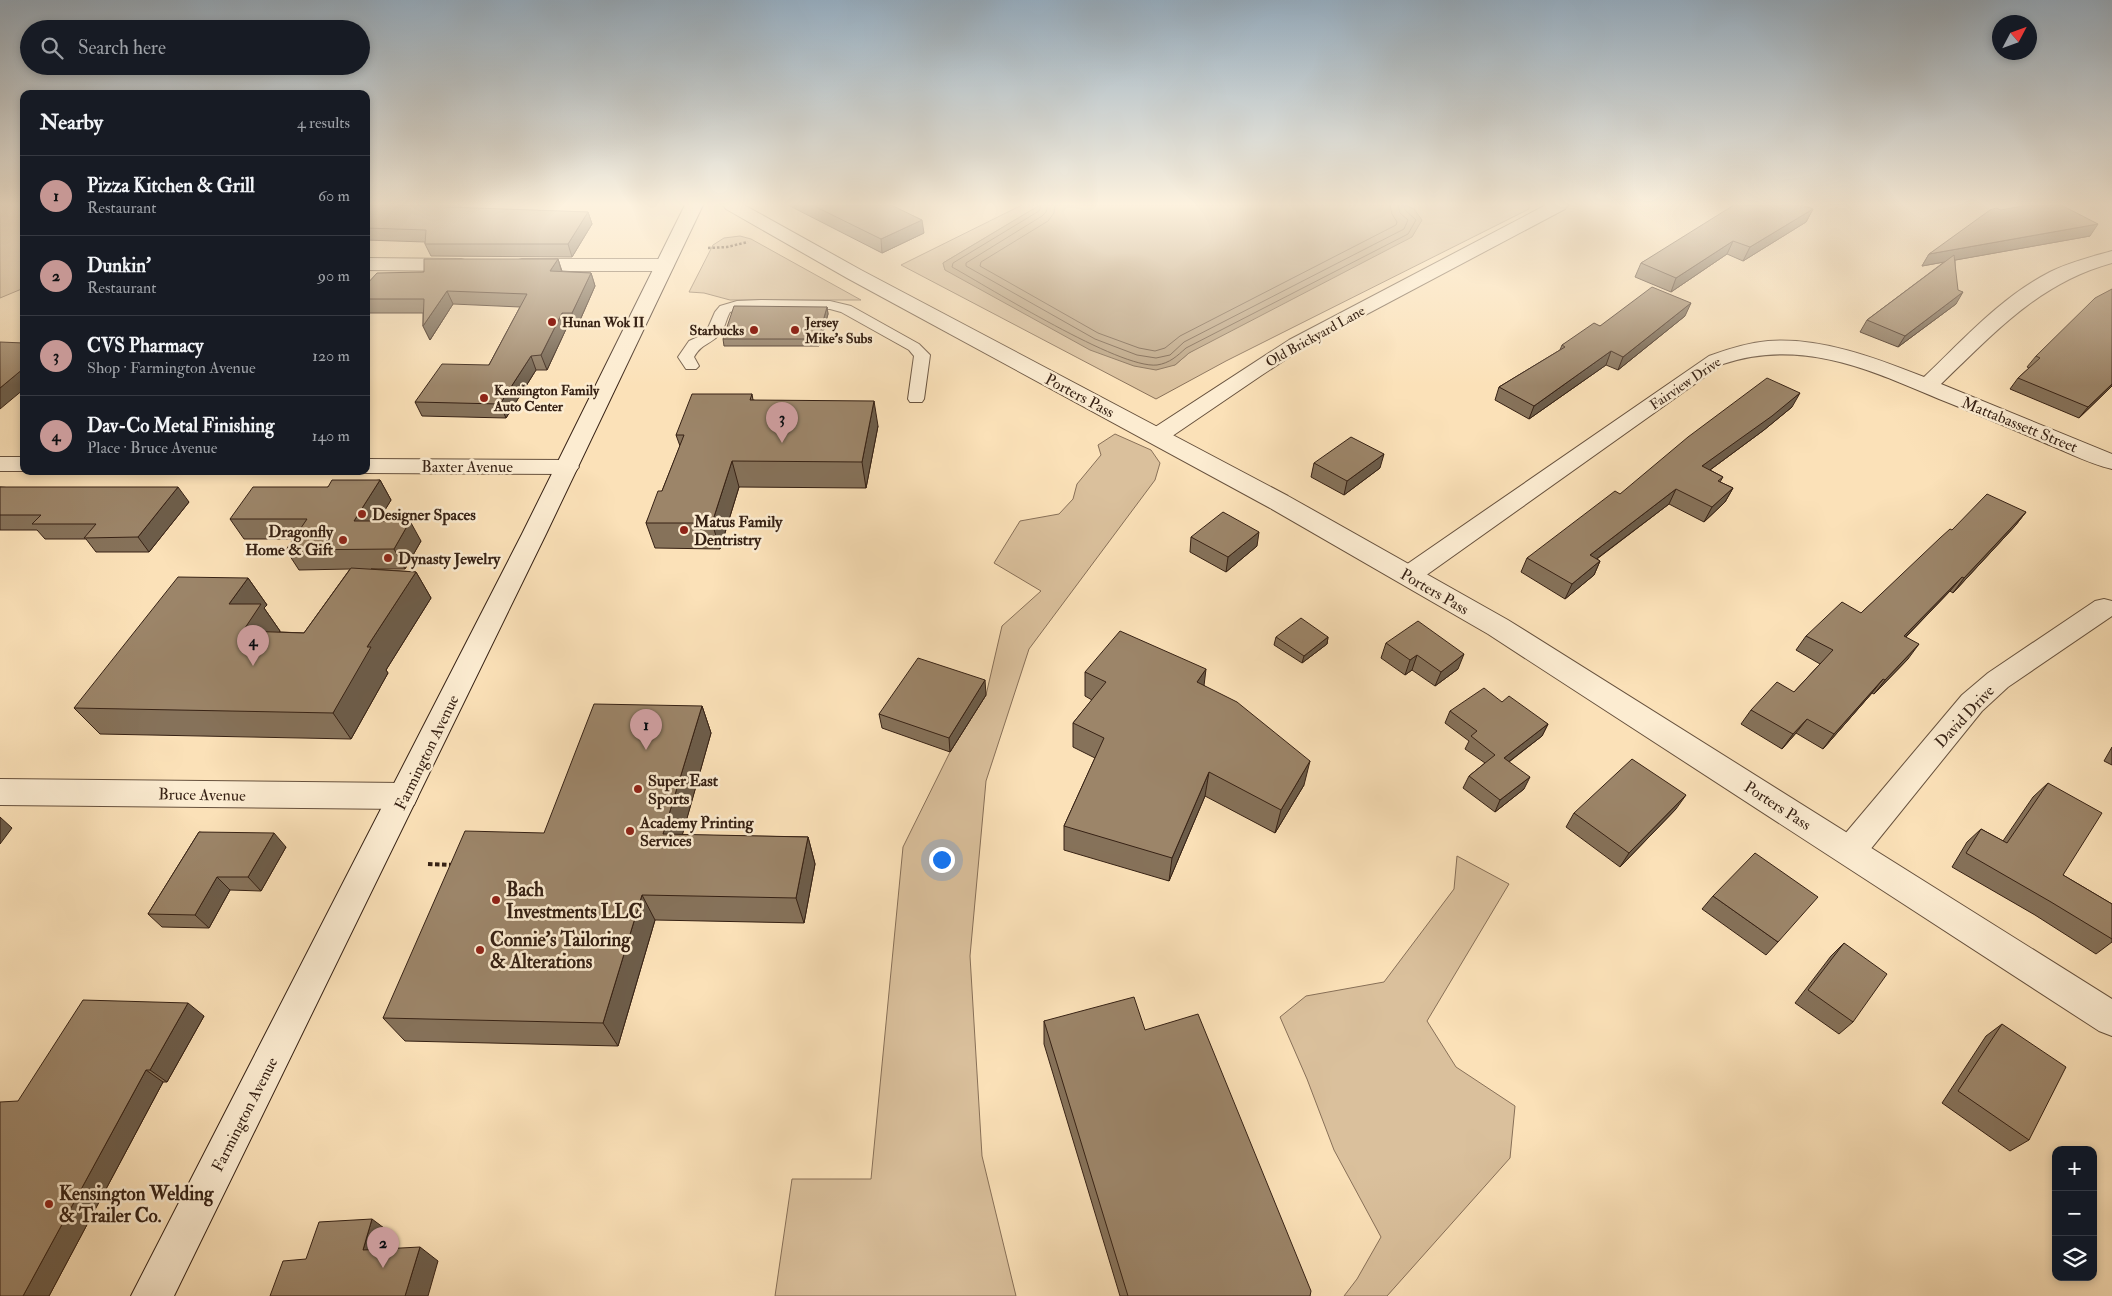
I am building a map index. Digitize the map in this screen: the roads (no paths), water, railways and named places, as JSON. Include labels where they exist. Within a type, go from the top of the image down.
[{"type":"street","name":"Farmington Avenue","points":[[152,1296],[404,796],[665,265]]},
{"type":"street","name":"Porters Pass","points":[[839,265],[1157,436],[1409,575],[1498,627],[2112,1019]]},
{"type":"street","name":"Old Brickyard Lane","points":[[1157,436],[1296,344],[1445,265]]},
{"type":"street","points":[[1927,386],[2030,291],[2051,278],[2081,265]]},
{"type":"street","name":"Fairview Drive","points":[[1409,575],[1716,360],[1734,352],[1756,348],[1787,347],[1820,352],[1857,361],[1927,386]]},
{"type":"street","name":"Mattabassett Street","points":[[1927,386],[2112,462]]},
{"type":"street","points":[[0,464],[20,464]]},
{"type":"street","name":"Baxter Avenue","points":[[370,466],[567,467]]},
{"type":"street","name":"David Drive","points":[[1850,851],[1972,702],[1998,680],[2104,608]]},
{"type":"street","name":"Bruce Avenue","points":[[0,792],[404,796]]},
{"type":"lane","points":[[691,366],[686,357],[694,344],[715,330],[725,309],[737,305],[760,304],[830,305],[846,309],[914,347],[922,355],[916,399]]},
{"type":"water","points":[[944,265],[1357,265],[1189,353],[1175,365],[1156,370],[1134,366],[1090,350],[945,270]]},
{"type":"place","name":"Hunan Wok II","points":[[552,322]]},
{"type":"place","name":"Starbucks","points":[[754,330]]},
{"type":"place","name":"Jersey Mike's Subs","points":[[795,330]]},
{"type":"place","name":"Kensington Family Auto Center","points":[[484,398]]},
{"type":"place","name":"CVS Pharmacy","points":[[782,443]]},
{"type":"place","name":"Designer Spaces","points":[[362,514]]},
{"type":"place","name":"Matus Family Dentristry","points":[[684,530]]},
{"type":"place","name":"Dragonfly Home & Gift","points":[[343,540]]},
{"type":"place","name":"Dynasty Jewelry","points":[[388,558]]},
{"type":"place","name":"Dav-Co Metal Finishing","points":[[253,666]]},
{"type":"place","name":"Pizza Kitchen & Grill","points":[[646,750]]},
{"type":"place","name":"Super East Sports","points":[[638,789]]},
{"type":"place","name":"Academy Printing Services","points":[[630,831]]},
{"type":"place","name":"Bach Investments LLC","points":[[496,900]]},
{"type":"place","name":"Connie's Tailoring & Alterations","points":[[480,950]]},
{"type":"place","name":"Kensington Welding & Trailer Co.","points":[[49,1204]]},
{"type":"place","name":"Dunkin'","points":[[383,1268]]}]
